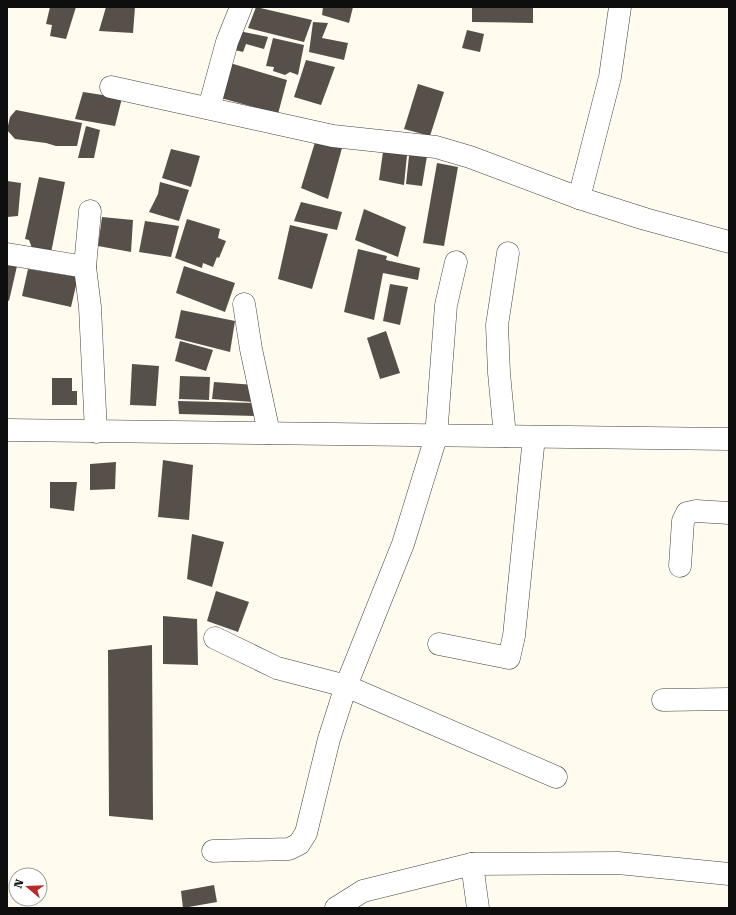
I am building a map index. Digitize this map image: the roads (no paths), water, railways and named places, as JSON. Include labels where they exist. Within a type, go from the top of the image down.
[{"type":"street","points":[[209,108],[227,42],[241,7]]},
{"type":"street","points":[[579,198],[610,77],[620,7]]},
{"type":"street","points":[[111,87],[333,136],[436,147],[470,157],[579,198],[645,219],[729,242]]},
{"type":"street","points":[[90,211],[85,267],[90,307],[96,432]]},
{"type":"street","points":[[505,436],[499,373],[497,325],[508,253]]},
{"type":"street","points":[[7,254],[85,267]]},
{"type":"street","points":[[214,850],[289,849],[299,844],[306,833],[329,739],[346,686],[403,544],[436,436],[446,305],[456,262]]},
{"type":"street","points":[[244,304],[251,349],[269,433]]},
{"type":"street","points":[[7,430],[729,439]]},
{"type":"street","points":[[439,644],[509,658],[514,636],[534,437]]},
{"type":"street","points":[[680,566],[683,521],[687,513],[696,511],[729,513]]},
{"type":"street","points":[[215,638],[277,668],[346,686],[556,777]]},
{"type":"street","points":[[663,700],[729,699]]},
{"type":"street","points":[[336,908],[363,890],[472,864],[618,863],[729,874]]},
{"type":"street","points":[[472,864],[478,908]]}]
